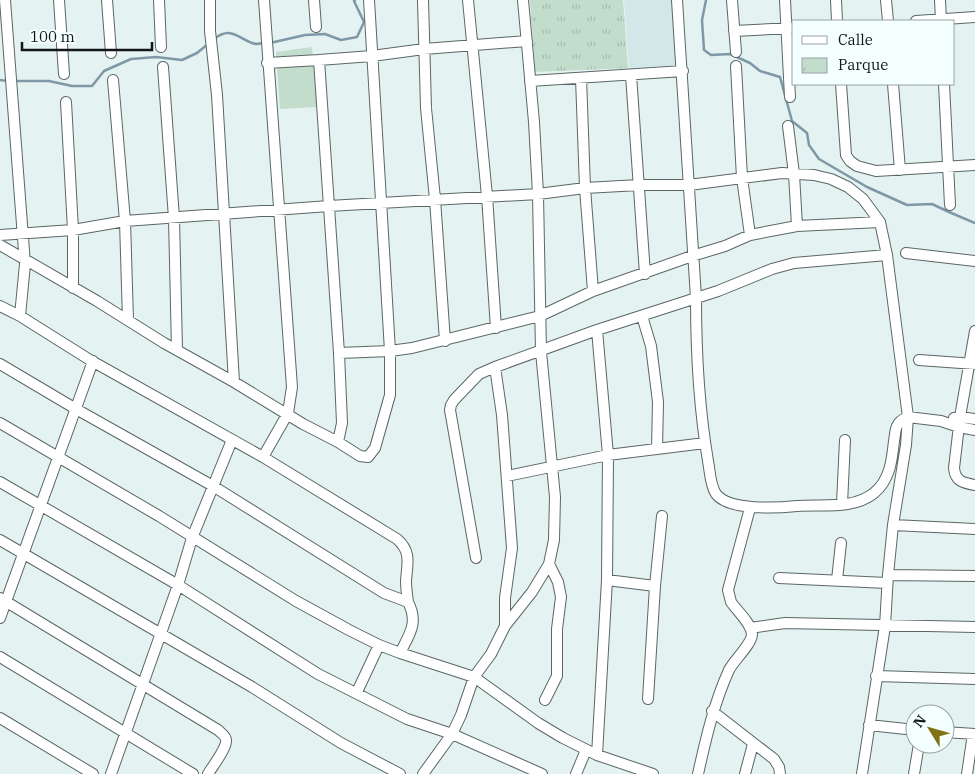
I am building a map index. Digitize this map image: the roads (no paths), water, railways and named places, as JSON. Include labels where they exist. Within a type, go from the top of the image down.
[{"type":"street","points":[[5,0],[24,260],[20,316]]},
{"type":"street","points":[[59,0],[64,74]]},
{"type":"street","points":[[107,0],[111,53]]},
{"type":"street","points":[[158,0],[161,47]]},
{"type":"street","points":[[210,0],[210,31],[225,213],[234,382]]},
{"type":"street","points":[[263,457],[288,414],[292,387],[267,63],[264,0]]},
{"type":"street","points":[[314,0],[316,26]]},
{"type":"street","points":[[0,245],[303,424],[360,456],[368,457],[375,448],[390,394],[390,351],[383,204],[372,56],[370,0]]},
{"type":"street","points":[[423,0],[426,108],[435,199],[445,341]]},
{"type":"street","points":[[468,0],[487,196],[496,328]]},
{"type":"street","points":[[424,774],[452,734],[461,715],[474,677],[491,654],[505,626],[532,592],[548,564],[554,540],[552,466],[541,352],[538,194],[523,0]]},
{"type":"street","points":[[677,0],[696,298],[696,340],[705,443],[712,484],[717,495],[750,508],[842,504],[860,500],[873,494],[885,482],[892,460],[896,427],[899,422],[908,417],[959,422],[975,419]]},
{"type":"street","points":[[732,0],[736,52]]},
{"type":"street","points":[[785,0],[790,28],[790,97]]},
{"type":"street","points":[[836,0],[837,20]]},
{"type":"street","points":[[886,0],[888,20]]},
{"type":"street","points":[[940,0],[941,20]]},
{"type":"street","points":[[950,20],[975,17]]},
{"type":"street","points":[[734,31],[790,28]]},
{"type":"street","points":[[267,63],[372,56],[424,49],[527,41]]},
{"type":"street","points":[[319,60],[339,353],[342,423],[338,442]]},
{"type":"street","points":[[736,66],[742,178],[750,235]]},
{"type":"street","points":[[163,67],[174,218],[178,350]]},
{"type":"street","points":[[530,81],[683,71]]},
{"type":"street","points":[[631,75],[645,274]]},
{"type":"street","points":[[581,78],[593,291]]},
{"type":"street","points":[[113,80],[125,221],[128,320]]},
{"type":"street","points":[[841,85],[846,155],[857,166],[876,171],[975,165]]},
{"type":"street","points":[[893,85],[900,170]]},
{"type":"street","points":[[944,85],[950,205]]},
{"type":"street","points":[[66,102],[73,230],[73,288]]},
{"type":"street","points":[[788,126],[794,174],[797,226]]},
{"type":"street","points":[[0,235],[73,230],[125,221],[225,213],[538,194],[586,188],[639,185],[689,186],[782,173],[814,174],[848,187],[863,199],[880,222],[887,255],[908,417],[906,445],[893,525],[887,579],[885,626],[862,774]]},
{"type":"street","points":[[339,353],[412,348],[540,316],[593,291],[725,246],[750,235],[797,226],[880,222]]},
{"type":"street","points":[[906,253],[975,262]]},
{"type":"street","points":[[476,558],[451,405],[480,374],[597,330],[696,298],[772,269],[794,263],[887,255]]},
{"type":"street","points":[[0,306],[20,316],[93,362],[263,457],[384,529],[404,545],[408,559],[406,588],[414,623],[400,653]]},
{"type":"street","points":[[642,316],[651,346],[658,402],[657,450]]},
{"type":"street","points":[[597,330],[608,455],[607,580],[598,755]]},
{"type":"street","points":[[975,332],[972,364],[959,422],[954,475],[958,481],[975,485]]},
{"type":"street","points":[[919,360],[972,364]]},
{"type":"street","points":[[0,618],[3,599],[23,553],[93,362]]},
{"type":"street","points":[[0,364],[76,410],[213,486],[384,593],[408,602]]},
{"type":"street","points":[[495,367],[502,415],[512,548],[505,598],[505,626]]},
{"type":"street","points":[[0,422],[296,600],[379,645],[474,677],[538,723],[586,750],[653,774]]},
{"type":"street","points":[[959,422],[975,430]]},
{"type":"street","points":[[111,774],[178,585],[192,538],[232,440]]},
{"type":"street","points":[[842,504],[845,440]]},
{"type":"street","points":[[507,476],[608,455],[705,443]]},
{"type":"street","points":[[0,482],[178,585],[318,674],[358,692],[406,719],[452,734],[542,774]]},
{"type":"street","points":[[698,774],[712,711],[730,669],[751,639],[752,634],[750,628],[730,600],[728,590],[750,508]]},
{"type":"street","points":[[648,699],[655,586],[662,516]]},
{"type":"street","points":[[893,525],[975,529]]},
{"type":"street","points":[[0,540],[161,634],[341,743],[400,774]]},
{"type":"street","points":[[836,580],[841,543]]},
{"type":"street","points":[[546,700],[556,676],[557,629],[561,597],[558,582],[548,564]]},
{"type":"street","points":[[779,578],[836,580],[975,576]]},
{"type":"street","points":[[607,580],[655,586]]},
{"type":"street","points":[[3,599],[218,730],[224,736],[226,741],[225,747],[208,774]]},
{"type":"street","points":[[750,628],[785,623],[975,627]]},
{"type":"street","points":[[358,692],[379,645]]},
{"type":"street","points":[[0,657],[193,774]]},
{"type":"street","points":[[876,676],[975,680]]},
{"type":"street","points":[[712,711],[774,759],[779,767],[780,774]]},
{"type":"street","points":[[0,718],[93,774]]},
{"type":"street","points":[[869,725],[905,729]]},
{"type":"street","points":[[955,733],[974,734],[967,774]]},
{"type":"street","points":[[745,774],[753,744]]},
{"type":"street","points":[[576,774],[586,750]]},
{"type":"street","points":[[914,774],[917,754]]},
{"type":"waterway","points":[[270,43],[305,35],[325,34],[341,40],[357,37],[364,22],[355,0]]},
{"type":"waterway","points":[[706,0],[702,20],[704,50],[711,55],[730,54],[750,63],[760,71],[780,77],[792,121],[807,133],[809,145],[819,159],[867,187],[907,205],[932,204],[975,223]]},
{"type":"waterway","points":[[214,39],[226,33],[232,33],[251,43],[265,43]]},
{"type":"waterway","points":[[14,81],[49,81],[72,86],[92,86],[104,71],[131,59],[156,57],[182,60],[197,53],[208,44]]},
{"type":"waterway","points":[[0,80],[8,81]]}]
